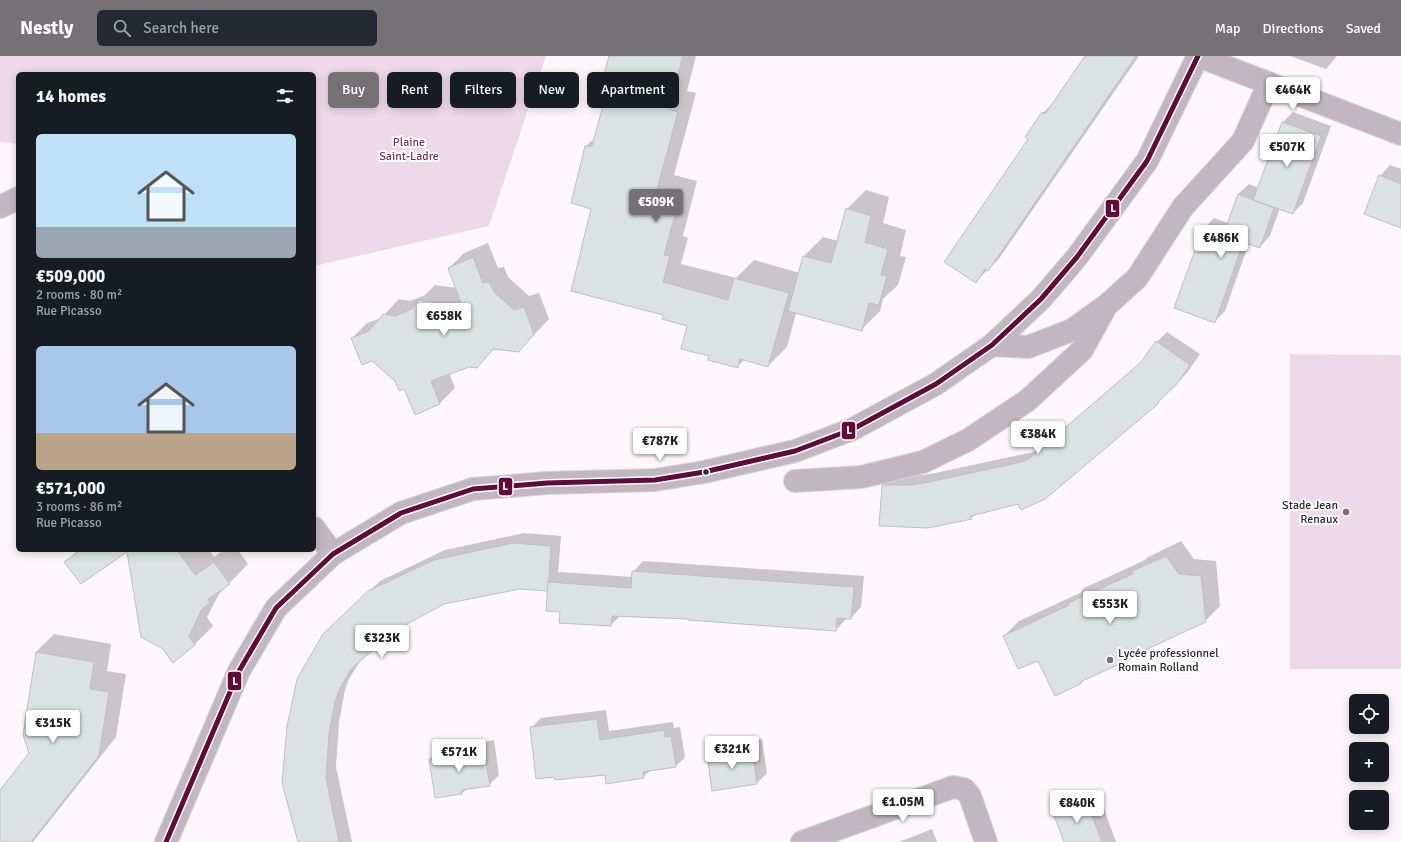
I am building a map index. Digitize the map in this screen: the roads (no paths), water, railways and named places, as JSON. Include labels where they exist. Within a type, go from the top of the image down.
[{"type":"street","points":[[166,842],[239,672],[276,608],[333,554],[401,513],[473,489],[547,483],[655,480],[704,472],[795,451],[853,429],[936,384],[992,345],[1041,298],[1077,257],[1147,161],[1198,56],[1401,134]]},
{"type":"street","points":[[992,345],[1028,348],[1072,330],[1107,305],[1137,278],[1183,207],[1243,141],[1270,83]]},
{"type":"street","points":[[0,207],[16,199]]},
{"type":"street","points":[[795,481],[861,477],[923,462],[968,440],[1028,400],[1082,350],[1107,305]]},
{"type":"street","points":[[316,531],[333,554]]},
{"type":"street","points":[[802,842],[953,787],[964,789],[970,796],[986,842]]},
{"type":"place","name":"Stade Jean Renaux","points":[[1346,512]]},
{"type":"place","name":"Lycée professionnel Romain Rolland","points":[[1110,660]]},
{"type":"park label","name":"Plaine Saint-Ladre","points":[[409,149]]}]
